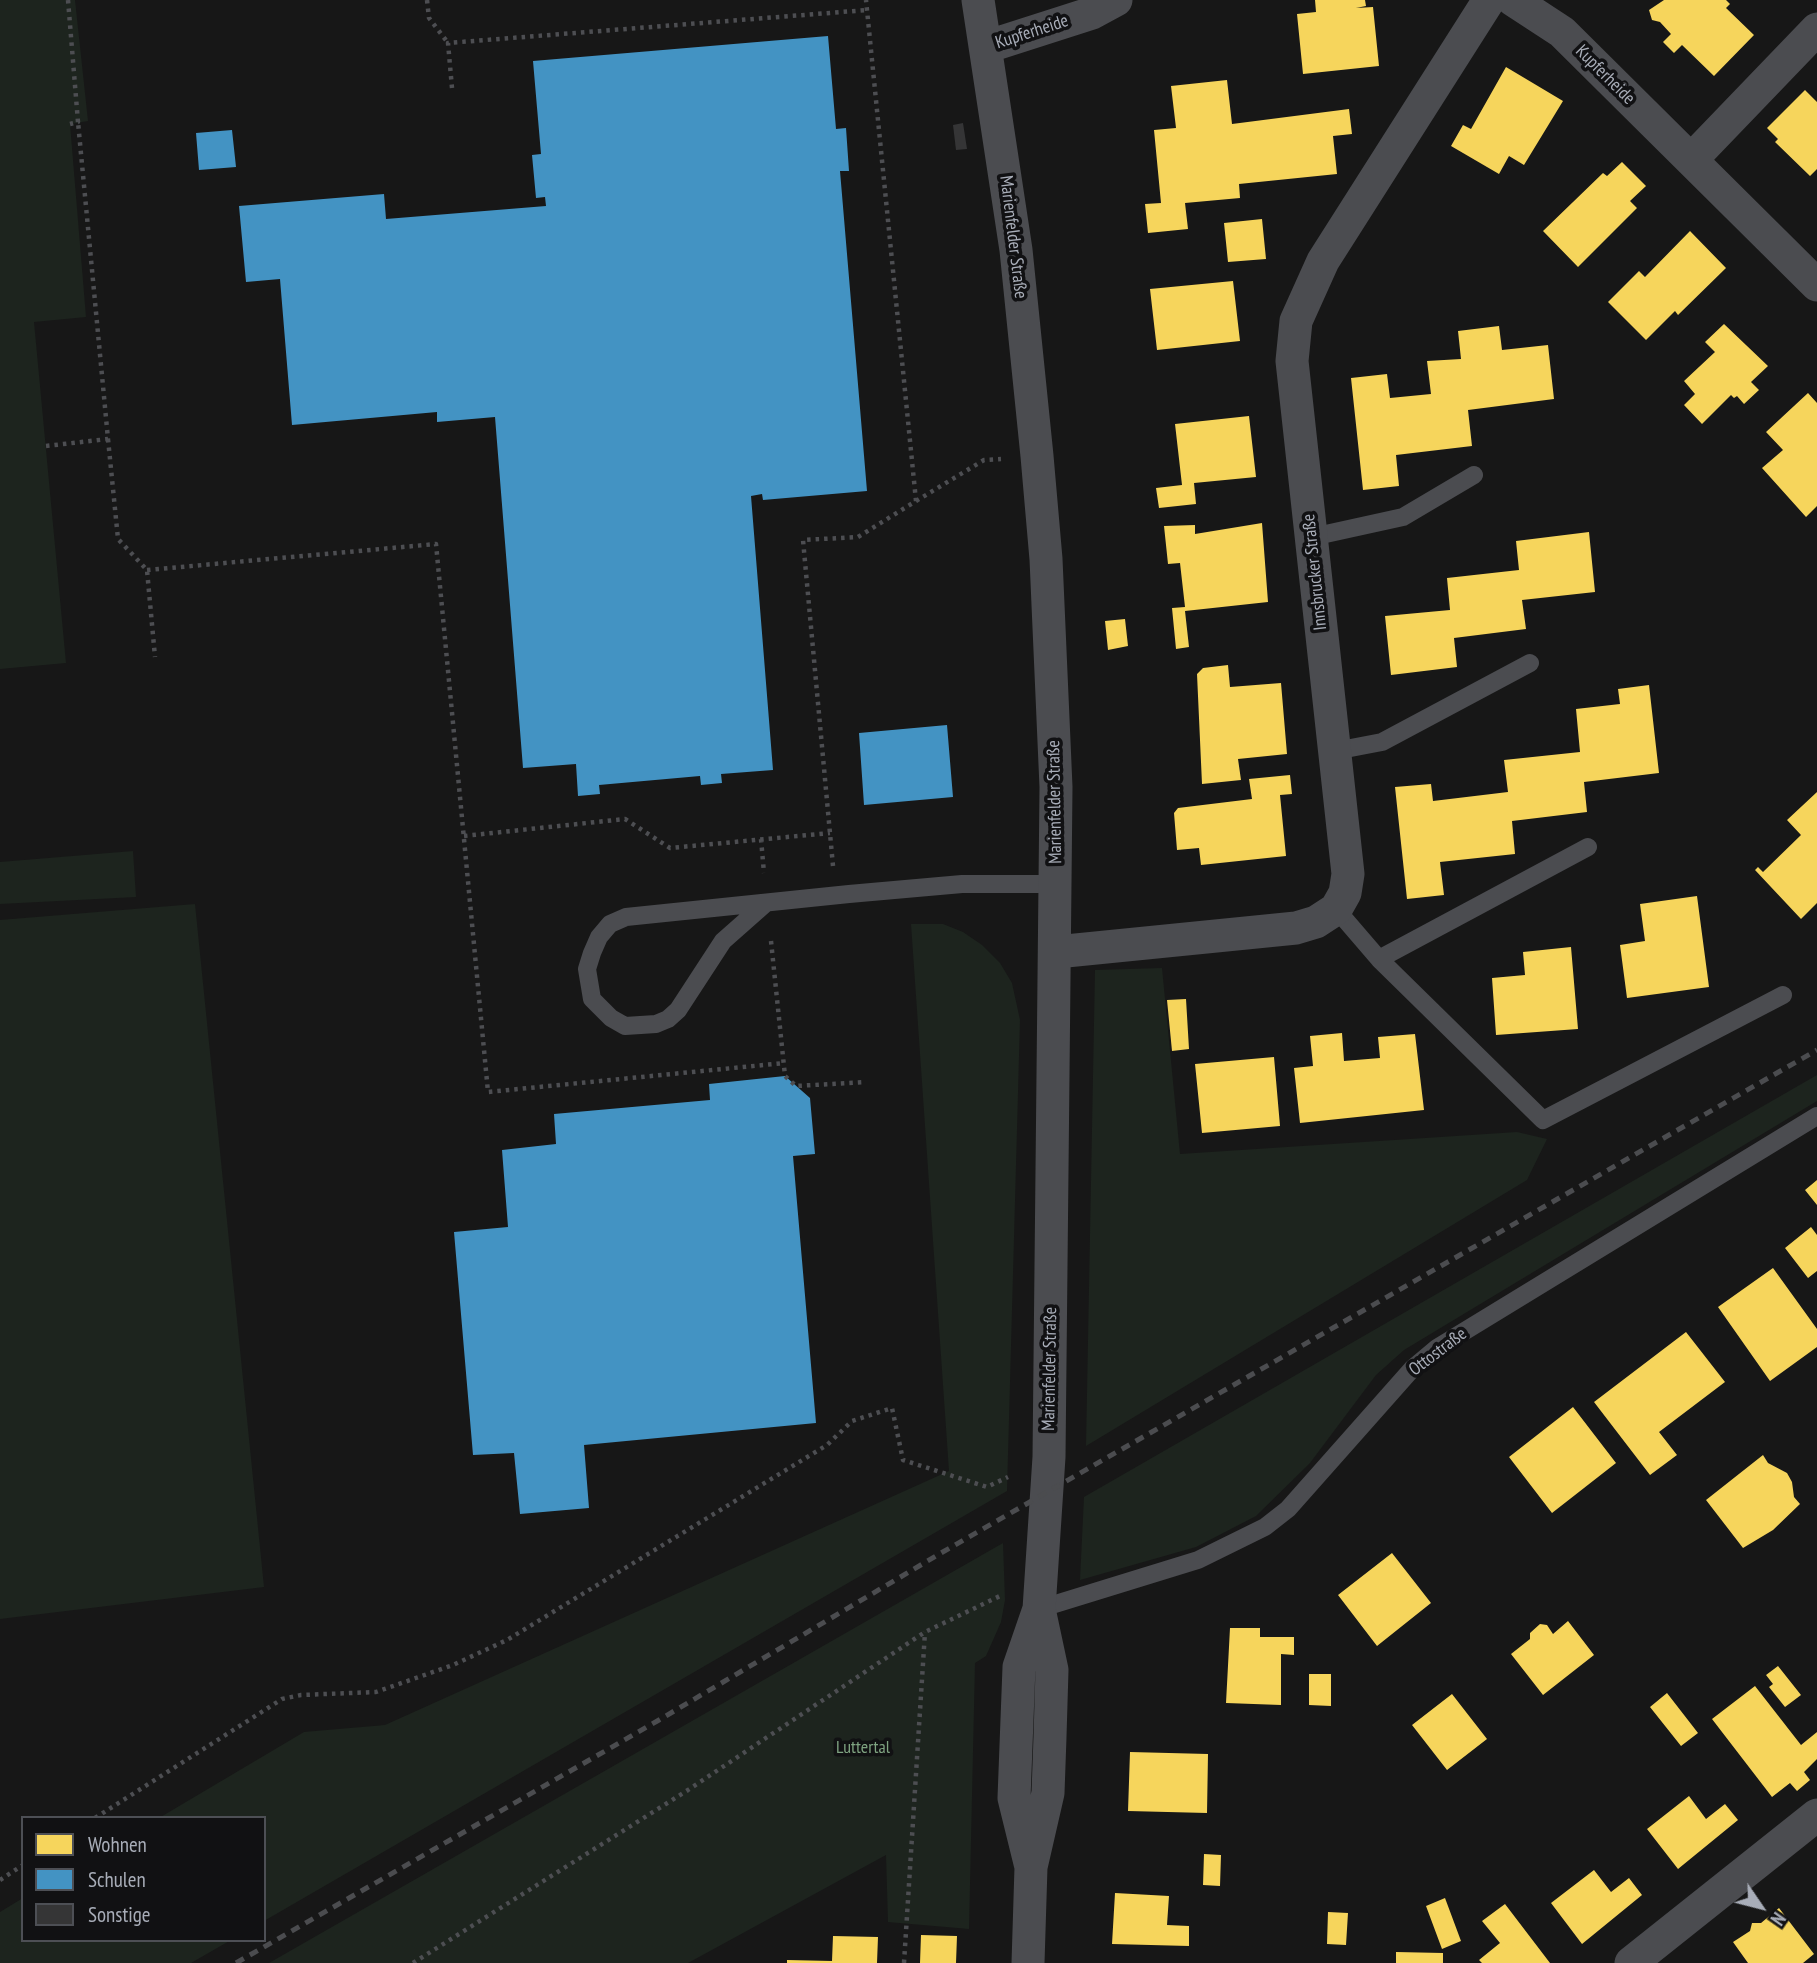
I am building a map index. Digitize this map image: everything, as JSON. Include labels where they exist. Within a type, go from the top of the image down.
[{"type":"street","name":"Marienfelder Straße","points":[[978,0],[1016,250],[1037,456],[1051,659],[1056,952],[1049,1457],[1040,1593],[1019,1667],[1014,1798],[1031,1867],[1028,1963]]},
{"type":"street","name":"Kupferheide","points":[[986,47],[1092,13],[1116,0]]},
{"type":"street","name":"Innsbrucker Straße","points":[[1336,909],[1345,892],[1348,874],[1292,361],[1296,321],[1324,261],[1489,0]]},
{"type":"street","name":"Kupferheide","points":[[1513,0],[1562,32],[1817,285]]},
{"type":"street","points":[[1691,160],[1817,29]]},
{"type":"street","points":[[1056,952],[1296,928],[1316,922],[1336,909]]},
{"type":"street","points":[[1631,1963],[1817,1815]]},
{"type":"lane","points":[[1311,537],[1403,517],[1474,475]]},
{"type":"lane","points":[[1335,751],[1382,743],[1530,663]]},
{"type":"lane","points":[[1379,959],[1588,847]]},
{"type":"lane","points":[[766,903],[723,941],[678,1010],[668,1019],[656,1024],[625,1026],[611,1018],[592,999],[587,969],[599,937],[610,924],[626,917],[766,903],[836,896],[962,884],[1056,884]]},
{"type":"lane","points":[[1336,909],[1379,959],[1543,1120],[1783,995]]},
{"type":"lane","name":"Ottostraße","points":[[1040,1593],[1198,1560],[1265,1527],[1288,1509],[1412,1369],[1437,1348],[1817,1116]]},
{"type":"path","points":[[68,0],[118,539],[147,570],[155,657]]},
{"type":"path","points":[[427,0],[429,18],[448,43],[452,88]]},
{"type":"path","points":[[866,0],[916,501]]},
{"type":"path","points":[[448,43],[867,10]]},
{"type":"path","points":[[70,124],[78,122]]},
{"type":"path","points":[[46,446],[108,439]]},
{"type":"path","points":[[836,896],[803,540],[858,537],[984,460],[1037,456]]},
{"type":"path","points":[[147,570],[436,544],[488,1092],[784,1063]]},
{"type":"path","points":[[464,836],[625,819],[670,848],[830,833]]},
{"type":"path","points":[[761,839],[785,1076],[796,1086],[865,1082]]},
{"type":"path","points":[[97,1816],[282,1699],[301,1695],[376,1692],[453,1665],[507,1640],[827,1445],[852,1422],[892,1408],[903,1460],[987,1487],[1049,1457]]},
{"type":"path","points":[[413,1963],[688,1790],[925,1632],[1040,1593]]},
{"type":"path","points":[[904,1963],[925,1632]]},
{"type":"path","points":[[0,1880],[21,1866]]},
{"type":"green space","points":[[0,0],[75,0],[88,121],[70,124],[86,317],[34,322],[66,663],[0,669]]},
{"type":"green space","points":[[133,851],[136,897],[0,904],[0,862]]},
{"type":"green space","points":[[195,904],[264,1587],[0,1619],[0,920]]},
{"type":"green space","points":[[911,924],[943,924],[963,932],[982,945],[1000,963],[1012,983],[1020,1020],[1007,1491],[266,1920],[266,1816],[162,1816],[304,1732],[385,1725],[949,1471]]},
{"type":"green space","points":[[1162,968],[1180,1154],[1517,1132],[1547,1139],[1527,1180],[1086,1446],[1095,970]]},
{"type":"green space","points":[[1817,1075],[1817,1101],[1404,1350],[1376,1375],[1310,1463],[1256,1516],[1196,1547],[1080,1580],[1084,1497]]},
{"type":"green space","name":"Luttertal","points":[[1003,1543],[1005,1600],[1001,1622],[986,1656],[975,1663],[969,1929],[888,1922],[886,1855],[688,1963],[269,1963]]},
{"type":"green space","points":[[21,1899],[21,1942],[228,1942],[191,1963],[0,1963],[0,1912]]},
{"type":"building: Wohnen","points":[[1315,0],[1365,0],[1366,6],[1356,8],[1373,7],[1379,66],[1303,74],[1297,14],[1316,12]]},
{"type":"building: Wohnen","points":[[1664,0],[1726,0],[1730,4],[1726,8],[1754,35],[1714,76],[1682,45],[1674,53],[1663,42],[1671,34],[1660,22],[1652,20],[1649,10]]},
{"type":"building: Wohnen","points":[[1506,67],[1563,101],[1524,165],[1509,156],[1499,174],[1451,146],[1463,125],[1471,129]]},
{"type":"building: Wohnen","points":[[1227,80],[1232,124],[1349,109],[1352,134],[1333,136],[1337,174],[1239,184],[1240,198],[1185,203],[1188,229],[1148,233],[1145,204],[1161,203],[1154,130],[1176,128],[1171,86]]},
{"type":"building: Wohnen","points":[[1805,90],[1817,102],[1817,169],[1810,176],[1775,142],[1778,139],[1767,128]]},
{"type":"building: Wohnen","points":[[1622,162],[1646,186],[1630,201],[1637,208],[1578,267],[1543,231],[1603,173],[1607,176]]},
{"type":"building: Wohnen","points":[[1262,219],[1266,259],[1228,262],[1224,223]]},
{"type":"building: Wohnen","points":[[1690,231],[1726,268],[1678,315],[1675,311],[1646,340],[1608,302],[1639,271],[1645,277]]},
{"type":"building: Wohnen","points":[[1233,281],[1240,341],[1157,350],[1150,289]]},
{"type":"building: Wohnen","points":[[1724,324],[1768,366],[1751,382],[1759,390],[1744,404],[1737,396],[1734,398],[1731,395],[1702,424],[1684,405],[1695,394],[1684,381],[1715,352],[1705,342]]},
{"type":"building: Wohnen","points":[[1499,326],[1502,350],[1548,345],[1554,399],[1468,410],[1472,446],[1396,455],[1399,486],[1363,490],[1351,378],[1387,374],[1390,398],[1431,394],[1427,361],[1461,359],[1458,331]]},
{"type":"building: Wohnen","points":[[1808,393],[1817,403],[1817,506],[1806,517],[1762,468],[1783,450],[1766,432]]},
{"type":"building: Wohnen","points":[[1249,416],[1256,477],[1194,483],[1196,504],[1159,508],[1156,488],[1182,485],[1175,424]]},
{"type":"building: Wohnen","points":[[1262,523],[1268,602],[1185,611],[1189,647],[1176,649],[1172,608],[1185,607],[1180,563],[1168,564],[1164,526],[1195,525],[1195,534]]},
{"type":"building: Wohnen","points":[[1589,532],[1595,592],[1522,600],[1526,629],[1454,638],[1457,667],[1391,675],[1385,616],[1450,610],[1447,578],[1519,570],[1516,541]]},
{"type":"building: Wohnen","points":[[1125,619],[1128,646],[1108,650],[1105,621]]},
{"type":"building: Wohnen","points":[[1228,665],[1230,687],[1281,683],[1287,754],[1238,759],[1241,780],[1202,784],[1197,674],[1203,668]]},
{"type":"building: Wohnen","points":[[1649,685],[1659,773],[1584,782],[1587,812],[1512,821],[1515,854],[1440,862],[1444,895],[1407,899],[1395,787],[1431,784],[1433,801],[1508,792],[1504,760],[1580,752],[1576,709],[1620,704],[1618,689]]},
{"type":"building: Wohnen","points":[[1290,775],[1292,794],[1280,795],[1286,856],[1201,865],[1199,848],[1177,850],[1174,813],[1178,808],[1252,799],[1249,779]]},
{"type":"building: Wohnen","points":[[1817,792],[1817,903],[1801,919],[1755,870],[1758,867],[1763,872],[1801,835],[1787,820]]},
{"type":"building: Wohnen","points":[[1697,896],[1709,987],[1627,998],[1620,945],[1645,941],[1640,904]]},
{"type":"building: Wohnen","points":[[1571,947],[1578,1029],[1496,1035],[1492,978],[1525,975],[1523,952]]},
{"type":"building: Wohnen","points":[[1186,999],[1189,1049],[1172,1051],[1167,1000]]},
{"type":"building: Wohnen","points":[[1342,1033],[1344,1061],[1380,1058],[1378,1037],[1415,1034],[1424,1110],[1300,1123],[1294,1068],[1313,1066],[1310,1036]]},
{"type":"building: Wohnen","points":[[1274,1057],[1280,1126],[1202,1133],[1195,1064]]},
{"type":"building: Wohnen","points":[[1817,1180],[1817,1205],[1805,1190]]},
{"type":"building: Wohnen","points":[[1811,1227],[1817,1235],[1817,1271],[1808,1278],[1785,1248]]},
{"type":"building: Wohnen","points":[[1773,1268],[1817,1329],[1817,1347],[1770,1381],[1718,1307]]},
{"type":"building: Wohnen","points":[[1686,1332],[1725,1382],[1659,1432],[1677,1455],[1650,1475],[1594,1402]]},
{"type":"building: Wohnen","points":[[1573,1407],[1616,1463],[1552,1513],[1509,1457]]},
{"type":"building: Wohnen","points":[[1763,1455],[1768,1463],[1787,1473],[1792,1482],[1794,1497],[1800,1504],[1773,1530],[1743,1548],[1706,1500]]},
{"type":"building: Wohnen","points":[[1392,1553],[1431,1603],[1377,1646],[1338,1595]]},
{"type":"building: Wohnen","points":[[1568,1621],[1594,1655],[1543,1695],[1511,1654],[1530,1639],[1530,1633],[1540,1624],[1547,1625],[1553,1634]]},
{"type":"building: Wohnen","points":[[1230,1628],[1260,1628],[1260,1637],[1294,1637],[1294,1655],[1281,1654],[1281,1705],[1226,1703]]},
{"type":"building: Wohnen","points":[[1778,1666],[1801,1695],[1785,1707],[1769,1687],[1773,1684],[1766,1675]]},
{"type":"building: Wohnen","points":[[1309,1674],[1331,1674],[1331,1706],[1309,1705]]},
{"type":"building: Wohnen","points":[[1755,1686],[1801,1745],[1817,1732],[1817,1759],[1804,1772],[1810,1780],[1797,1791],[1790,1783],[1772,1797],[1712,1719]]},
{"type":"building: Wohnen","points":[[1667,1693],[1698,1733],[1681,1746],[1650,1707]]},
{"type":"building: Wohnen","points":[[1452,1694],[1487,1739],[1447,1770],[1412,1725]]},
{"type":"building: Wohnen","points":[[1130,1752],[1208,1754],[1207,1813],[1128,1811]]},
{"type":"building: Wohnen","points":[[1689,1796],[1706,1819],[1725,1804],[1738,1820],[1678,1869],[1647,1829]]},
{"type":"building: Wohnen","points":[[1204,1854],[1221,1855],[1220,1886],[1203,1885]]},
{"type":"building: Wohnen","points":[[1594,1870],[1611,1892],[1629,1878],[1642,1895],[1582,1944],[1551,1903]]},
{"type":"building: Wohnen","points":[[1115,1893],[1169,1896],[1167,1925],[1189,1926],[1189,1946],[1112,1944]]},
{"type":"building: Wohnen","points":[[1445,1898],[1461,1941],[1442,1949],[1426,1906]]},
{"type":"building: Wohnen","points":[[1505,1904],[1550,1963],[1482,1963],[1479,1960],[1500,1943],[1482,1921]]},
{"type":"building: Wohnen","points":[[1779,1908],[1814,1954],[1803,1963],[1748,1963],[1733,1942],[1750,1931],[1752,1923],[1761,1923]]},
{"type":"building: Wohnen","points":[[1328,1912],[1348,1913],[1346,1945],[1327,1944]]},
{"type":"building: Wohnen","points":[[921,1935],[957,1936],[956,1963],[920,1963]]},
{"type":"building: Wohnen","points":[[833,1936],[878,1937],[877,1963],[787,1963],[787,1960],[832,1961]]},
{"type":"building: Wohnen","points":[[1396,1952],[1443,1953],[1443,1963],[1396,1963]]},
{"type":"building: Schulen","points":[[828,36],[836,129],[846,128],[849,171],[840,171],[867,491],[763,500],[762,494],[751,496],[773,770],[721,774],[722,783],[701,785],[700,776],[599,785],[600,794],[578,796],[576,764],[523,768],[495,417],[437,422],[437,412],[292,425],[280,279],[246,282],[239,206],[384,194],[386,219],[546,206],[545,197],[536,198],[532,155],[541,154],[533,61]]},
{"type":"building: Schulen","points":[[232,130],[236,167],[199,170],[196,133]]},
{"type":"building: Schulen","points":[[947,725],[953,797],[864,805],[859,733]]},
{"type":"building: Schulen","points":[[785,1076],[810,1098],[815,1154],[793,1156],[816,1423],[584,1445],[589,1508],[520,1514],[514,1453],[473,1455],[454,1232],[508,1227],[502,1150],[556,1144],[554,1114],[710,1100],[709,1084]]},
{"type":"building: Sonstige","points":[[963,123],[967,149],[956,150],[953,125]]},
{"type":"railway","points":[[236,1963],[659,1720],[941,1553],[1817,1050]]}]
